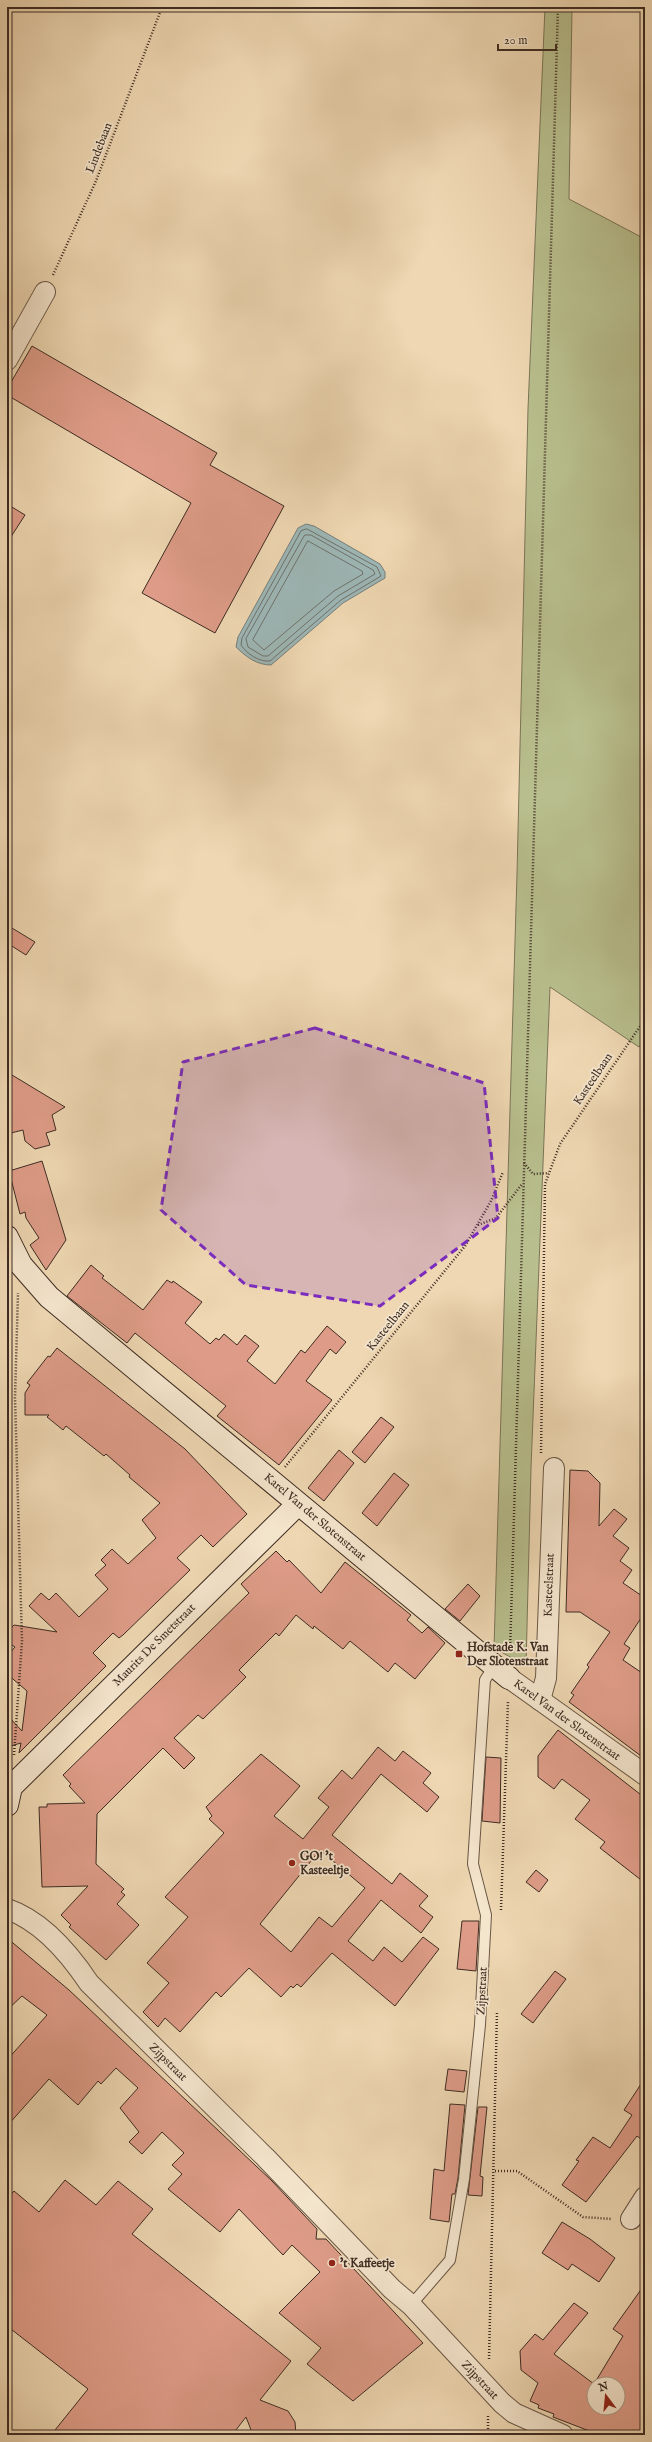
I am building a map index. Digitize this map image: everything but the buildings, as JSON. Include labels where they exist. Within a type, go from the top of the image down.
[{"type":"street","points":[[7,360],[45,292]]},
{"type":"street","name":"Karel Van der Slotenstraat","points":[[7,1237],[21,1264],[49,1297],[502,1672],[645,1775]]},
{"type":"street","name":"Kasteelstraat","points":[[540,1700],[546,1678],[554,1468]]},
{"type":"street","name":"Maurits De Smetstraat","points":[[8,1792],[298,1504]]},
{"type":"street","name":"Zijpstraat","points":[[7,1909],[24,1915],[42,1929],[70,1958],[89,1983],[265,2157],[392,2289],[411,2305],[488,2389],[514,2413],[563,2435]]},
{"type":"street","points":[[631,2219],[645,2197]]},
{"type":"lane","name":"Zijpstraat","points":[[411,2305],[450,2260],[464,2179],[480,2025],[486,1915],[473,1864],[485,1680],[502,1672]]},
{"type":"path","name":"Lindebaan","points":[[45,292],[96,181],[162,7]]},
{"type":"path","points":[[500,1917],[502,1672],[523,1162],[558,7]]},
{"type":"path","name":"Kasteelbaan","points":[[554,1468],[541,1456],[546,1184],[560,1144],[645,1019]]},
{"type":"path","points":[[523,1162],[533,1174],[550,1173]]},
{"type":"path","name":"Kasteelbaan","points":[[273,1482],[465,1246],[491,1201],[503,1172]]},
{"type":"path","points":[[477,1226],[496,1218],[522,1183]]},
{"type":"path","points":[[8,1792],[20,1685],[22,1640],[15,1398],[16,1312],[21,1264]]},
{"type":"path","points":[[488,2435],[488,2389],[495,2171],[497,2005]]},
{"type":"path","points":[[495,2171],[517,2171],[583,2217],[599,2220],[631,2219]]},
{"type":"highlighted area","points":[[315,1028],[484,1083],[498,1218],[380,1306],[246,1285],[161,1210],[183,1062]]},
{"type":"green space","points":[[545,7],[572,7],[569,199],[645,239],[645,1039],[639,1047],[550,987],[531,1468],[526,1666],[494,1648],[517,874],[528,409]]},
{"type":"water","points":[[306,524],[314,526],[380,564],[385,572],[385,578],[343,603],[271,665],[261,664],[248,657],[236,647],[238,637],[298,528]]},
{"type":"place","name":"Hofstade K. Van Der Slotenstraat","points":[[459,1654]]},
{"type":"place","name":"GO! 't Kasteeltje","points":[[292,1863]]},
{"type":"place","name":"'t Kaffeetje","points":[[332,2263]]}]
